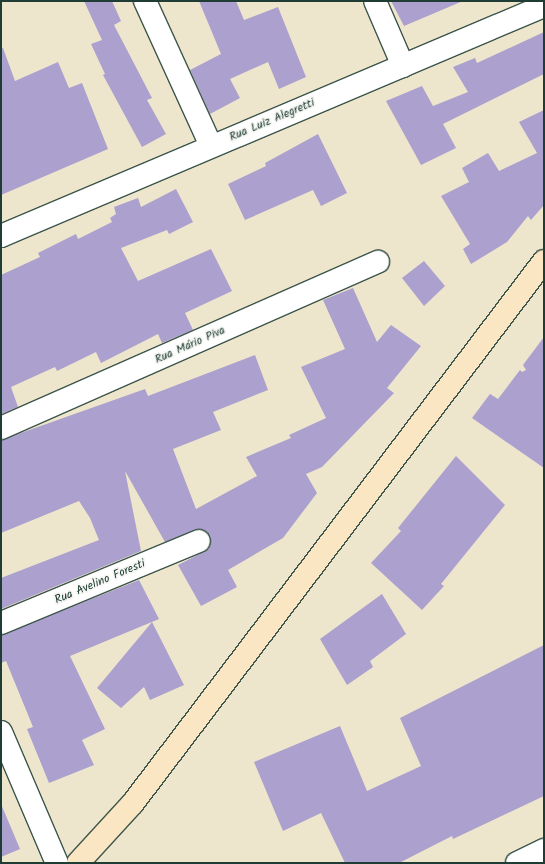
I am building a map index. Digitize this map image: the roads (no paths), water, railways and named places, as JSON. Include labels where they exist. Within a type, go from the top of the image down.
[{"type":"main road","points":[[78,863],[133,803],[544,261]]},
{"type":"street","points":[[145,1],[211,146]]},
{"type":"street","points":[[375,1],[403,66]]},
{"type":"street","name":"Rua Luiz Alegretti","points":[[1,236],[544,6]]},
{"type":"street","name":"Rua Mário Piva","points":[[1,428],[378,262]]},
{"type":"street","name":"Rua Avelino Foresti","points":[[1,623],[199,541]]},
{"type":"street","points":[[1,732],[57,863]]},
{"type":"street","points":[[518,863],[544,850]]}]
